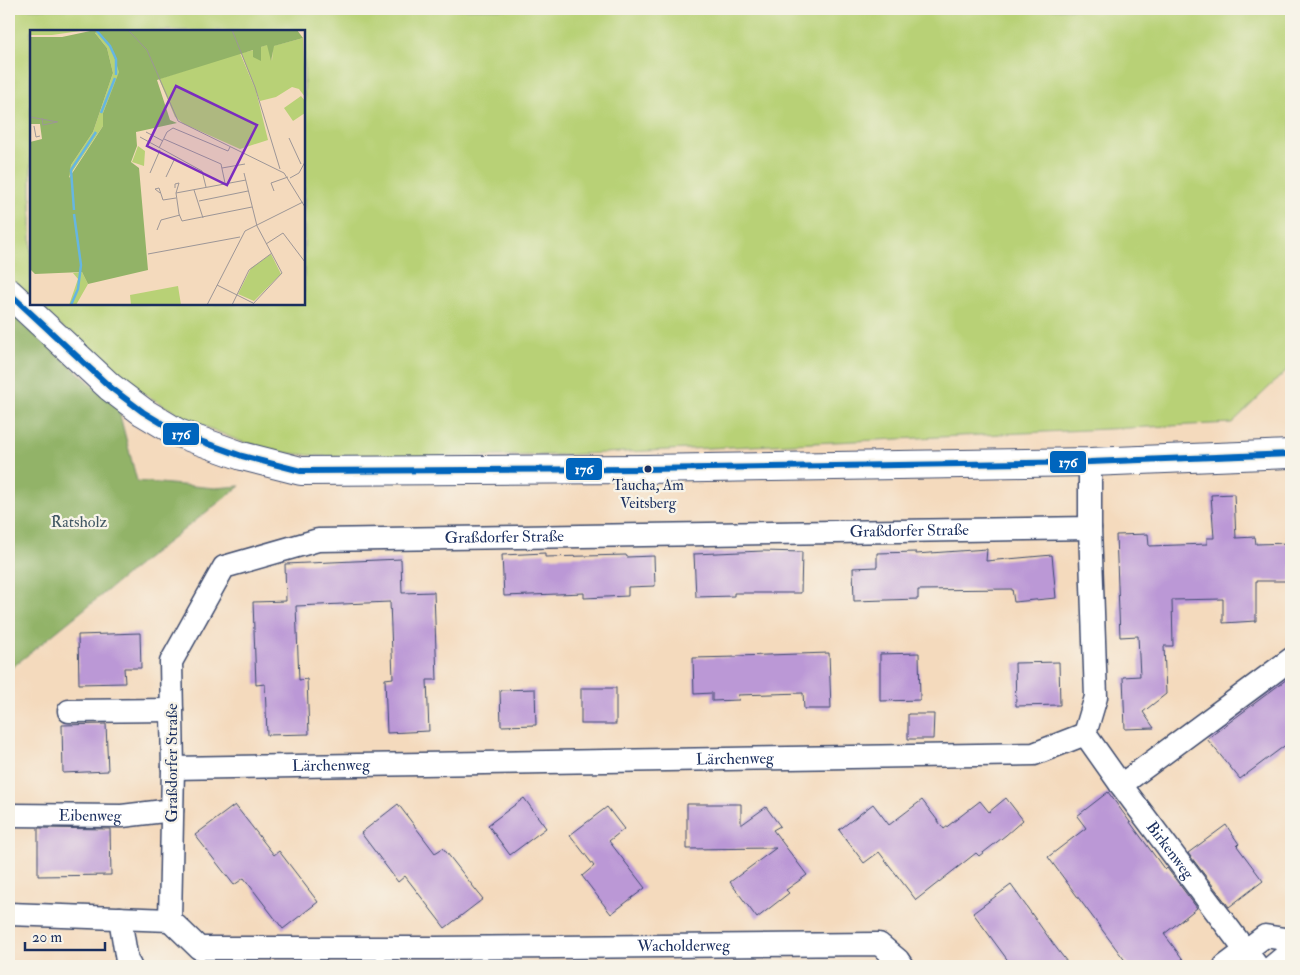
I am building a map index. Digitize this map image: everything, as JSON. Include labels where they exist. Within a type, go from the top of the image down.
[{"type":"street","points":[[9,293],[110,387],[143,412],[178,433],[242,456],[301,471],[646,469],[1090,462],[1291,454]]},
{"type":"street","points":[[1085,734],[1096,697],[1090,528],[1090,462]]},
{"type":"street","name":"Graßdorfer Straße","points":[[170,920],[173,768],[171,662],[224,567],[318,540],[1090,528]]},
{"type":"street","points":[[1121,785],[1291,659]]},
{"type":"street","points":[[69,712],[172,710]]},
{"type":"street","name":"Lärchenweg","points":[[173,768],[1034,754],[1085,734]]},
{"type":"street","name":"Birkenweg","points":[[1085,734],[1240,963]]},
{"type":"street","name":"Eibenweg","points":[[9,815],[122,816],[172,810]]},
{"type":"street","points":[[9,914],[170,920]]},
{"type":"street","points":[[120,918],[126,961],[130,966]]},
{"type":"street","name":"Wacholderweg","points":[[170,920],[200,957],[435,957],[879,944],[898,960],[902,966]]},
{"type":"street","points":[[1240,963],[1265,936],[1291,940]]},
{"type":"green space","points":[[9,9],[1291,9],[1291,366],[1232,423],[562,455],[341,458],[286,453],[239,441],[185,418],[129,385],[36,305],[305,305],[305,30],[30,30],[30,299],[9,280]]},
{"type":"green space","name":"Ratsholz","points":[[9,311],[118,408],[137,481],[215,488],[240,486],[9,670]]},
{"type":"building","points":[[1234,494],[1236,538],[1255,537],[1256,544],[1291,543],[1291,581],[1256,581],[1256,621],[1223,623],[1223,599],[1172,600],[1173,646],[1164,646],[1166,694],[1143,712],[1154,728],[1125,729],[1123,677],[1140,676],[1138,636],[1120,637],[1116,535],[1148,534],[1149,546],[1207,544],[1207,538],[1214,538],[1211,495]]},
{"type":"building","points":[[987,549],[986,561],[1052,555],[1056,598],[1014,602],[1012,589],[918,590],[918,599],[854,601],[853,568],[877,567],[877,553],[916,552],[916,554]]},
{"type":"building","points":[[763,551],[802,552],[801,593],[734,593],[734,596],[696,597],[694,554]]},
{"type":"building","points":[[545,553],[545,557],[654,556],[655,586],[628,587],[628,596],[584,598],[584,593],[504,596],[502,555]]},
{"type":"building","points":[[401,559],[402,593],[434,592],[437,680],[427,680],[429,731],[387,733],[385,679],[393,678],[390,602],[296,606],[299,680],[307,679],[309,734],[267,735],[265,684],[256,685],[253,602],[286,601],[285,564]]},
{"type":"building","points":[[140,633],[141,668],[124,668],[125,683],[79,684],[78,635]]},
{"type":"building","points":[[829,653],[831,709],[804,709],[803,693],[738,695],[739,700],[712,701],[712,693],[694,694],[693,658]]},
{"type":"building","points":[[919,653],[920,700],[880,701],[880,654]]},
{"type":"building","points":[[1059,662],[1060,705],[1016,706],[1015,663]]},
{"type":"building","points":[[1291,676],[1291,741],[1240,779],[1207,739]]},
{"type":"building","points":[[581,688],[616,688],[616,724],[581,724]]},
{"type":"building","points":[[535,689],[536,725],[501,726],[500,690]]},
{"type":"building","points":[[908,714],[934,714],[933,739],[908,739]]},
{"type":"building","points":[[106,724],[108,771],[63,773],[62,725]]},
{"type":"building","points":[[1108,792],[1165,870],[1167,868],[1197,908],[1164,934],[1188,966],[1129,966],[1048,857],[1086,828],[1077,816]]},
{"type":"building","points":[[524,798],[546,828],[510,855],[488,825]]},
{"type":"building","points":[[1006,798],[1023,820],[979,856],[976,853],[916,900],[879,852],[864,863],[839,830],[873,804],[889,825],[922,800],[944,829],[980,801],[989,812]]},
{"type":"building","points":[[398,804],[435,853],[443,848],[483,899],[445,928],[405,876],[398,882],[361,833]]},
{"type":"building","points":[[687,804],[741,804],[741,825],[766,807],[780,826],[773,830],[807,875],[786,890],[789,893],[757,918],[730,882],[776,848],[687,849]]},
{"type":"building","points":[[235,805],[274,855],[279,851],[318,902],[283,929],[244,878],[234,885],[195,835]]},
{"type":"building","points":[[607,807],[624,829],[609,841],[645,888],[611,914],[582,876],[594,866],[570,835]]},
{"type":"building","points":[[1226,825],[1239,844],[1237,846],[1263,881],[1229,907],[1188,853]]},
{"type":"building","points":[[38,828],[110,829],[111,875],[38,876]]},
{"type":"building","points":[[1011,885],[1070,966],[1012,966],[973,913]]},
{"type":"transit line","name":"176","points":[[9,293],[110,387],[143,412],[178,433],[242,456],[301,471],[645,469],[1090,462],[1291,454]]},
{"type":"place","name":"Taucha, Am Veitsberg","points":[[648,469]]}]
